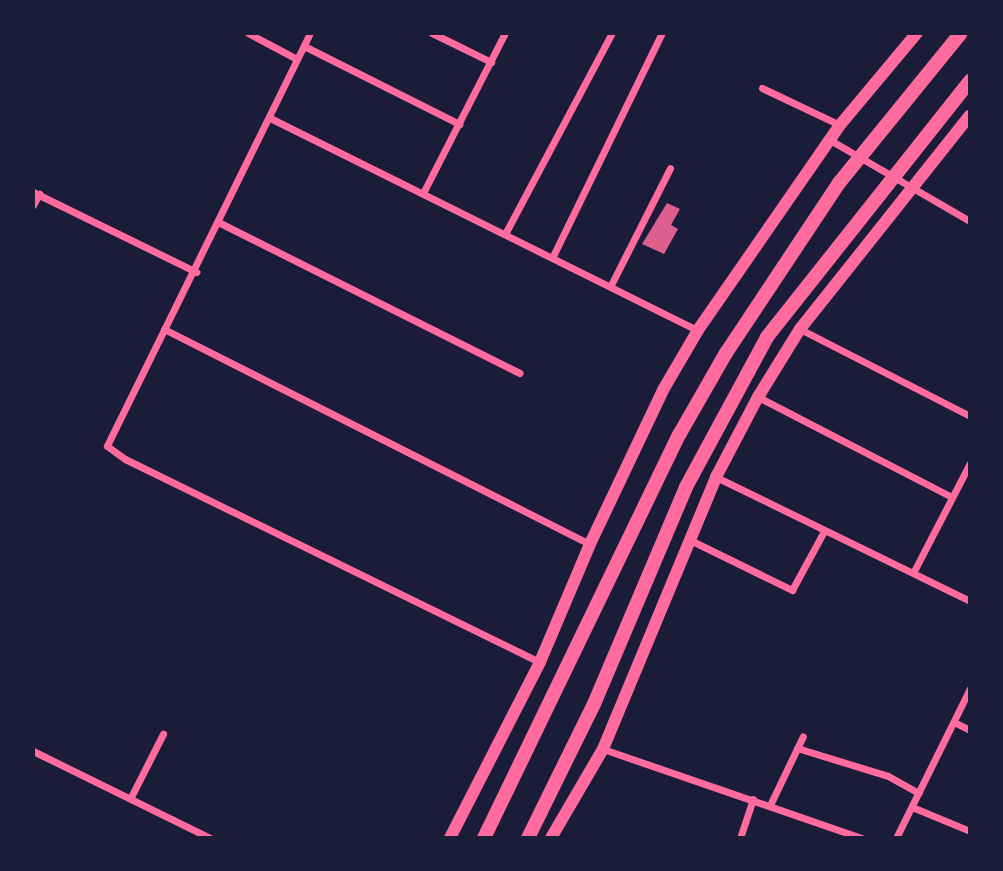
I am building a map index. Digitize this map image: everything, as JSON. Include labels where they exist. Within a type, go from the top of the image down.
[{"type":"highway","points":[[484,838],[673,447],[726,353],[839,183],[961,33]]},
{"type":"highway","points":[[528,838],[594,704],[686,487],[760,349],[791,302],[970,81]]},
{"type":"main road","points":[[450,838],[540,662],[590,544],[663,390],[698,330],[840,125],[917,33]]},
{"type":"main road","points":[[551,838],[603,749],[716,477],[758,397],[800,329],[970,115]]},
{"type":"street","points":[[248,33],[297,59]]},
{"type":"street","points":[[310,33],[196,272],[108,441],[109,451],[540,662]]},
{"type":"street","points":[[432,33],[491,62]]},
{"type":"street","points":[[424,191],[505,33]]},
{"type":"street","points":[[506,232],[612,33]]},
{"type":"street","points":[[553,256],[662,33]]},
{"type":"street","points":[[304,46],[459,124]]},
{"type":"street","points":[[762,88],[840,125]]},
{"type":"street","points":[[270,118],[424,191],[698,330]]},
{"type":"street","points":[[830,141],[912,191],[970,221]]},
{"type":"street","points":[[611,285],[670,168]]},
{"type":"street","points":[[33,205],[36,193],[196,272]]},
{"type":"street","points":[[220,223],[519,373]]},
{"type":"street","points":[[164,329],[590,544]]},
{"type":"street","points":[[800,329],[970,416]]},
{"type":"street","points":[[758,397],[952,497]]},
{"type":"street","points":[[913,573],[969,466]]},
{"type":"street","points":[[716,477],[970,601]]},
{"type":"street","points":[[690,540],[792,590],[824,531]]},
{"type":"street","points":[[896,838],[970,688]]},
{"type":"street","points":[[954,722],[970,730]]},
{"type":"street","points":[[131,797],[163,734]]},
{"type":"street","points":[[770,805],[803,736]]},
{"type":"street","points":[[797,748],[888,776],[919,793]]},
{"type":"street","points":[[603,749],[862,838]]},
{"type":"street","points":[[33,751],[211,838]]},
{"type":"street","points":[[740,838],[753,799]]},
{"type":"street","points":[[912,807],[970,831]]},
{"type":"building","points":[[667,203],[680,209],[671,225],[678,229],[664,254],[642,244]]}]
